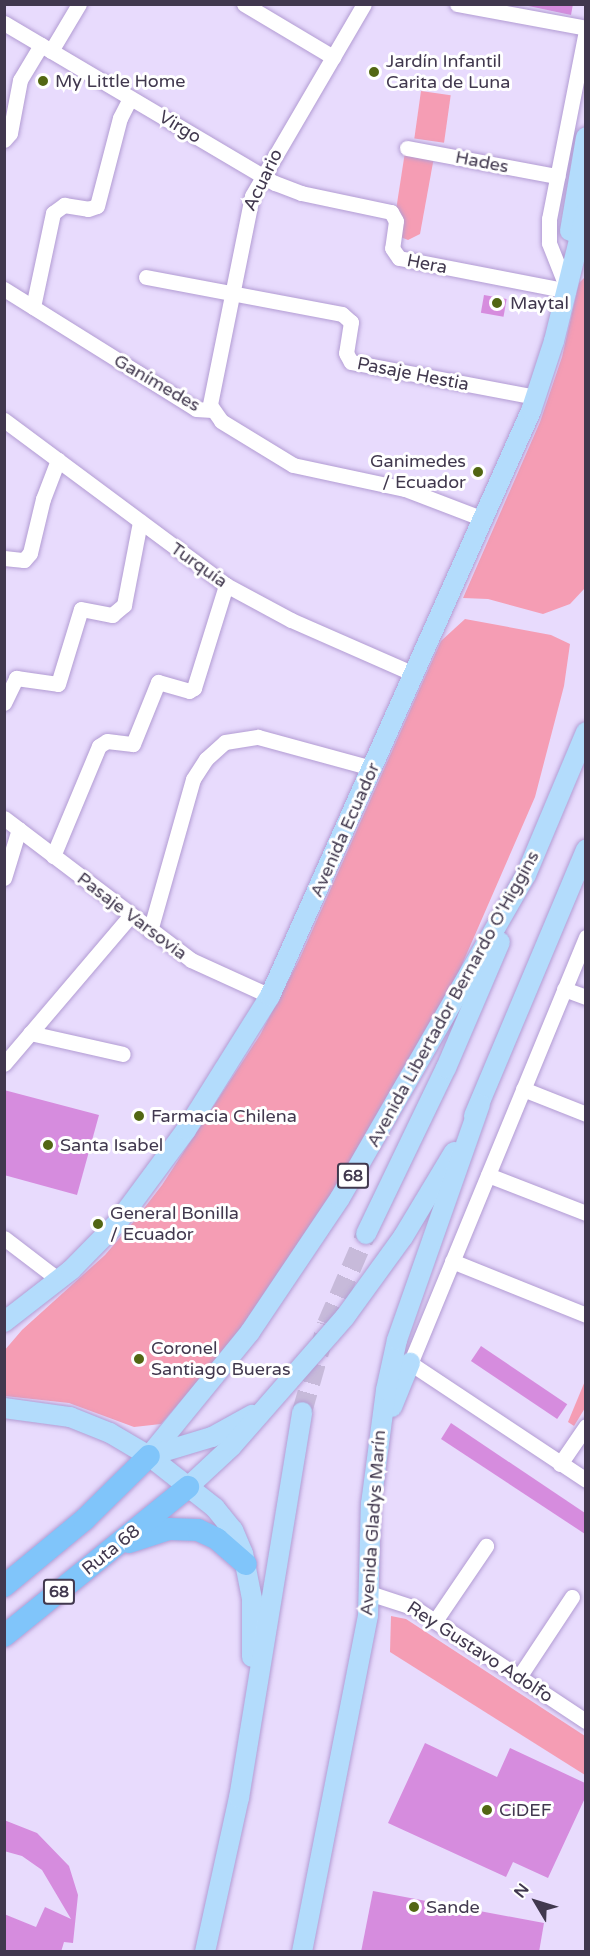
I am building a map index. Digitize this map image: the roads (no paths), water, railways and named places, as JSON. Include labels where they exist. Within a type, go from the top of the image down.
[{"type":"highway","name":"68","points":[[4,1586],[92,1513],[149,1456]]},
{"type":"highway","name":"Ruta 68","points":[[4,1636],[114,1549],[188,1486]]},
{"type":"highway","points":[[114,1549],[161,1531],[192,1529],[217,1539],[246,1564]]},
{"type":"main road","name":"Avenida Ecuador","points":[[581,262],[571,224],[585,137]]},
{"type":"main road","name":"Avenida Ecuador","points":[[4,1322],[59,1280],[104,1238],[153,1178],[270,996],[536,397],[568,291],[581,262],[585,212]]},
{"type":"main road","name":"Avenida Libertador Bernardo O'Higgins","points":[[149,1456],[250,1332],[317,1234],[410,1081],[526,875],[585,732]]},
{"type":"main road","points":[[480,1104],[585,850]]},
{"type":"main road","points":[[558,917],[585,872]]},
{"type":"main road","points":[[366,1233],[450,1058],[526,875]]},
{"type":"main road","name":"68","points":[[188,1486],[284,1390],[345,1317],[391,1254],[480,1104]]},
{"type":"main road","name":"Avenida Gladys Marín","points":[[302,1952],[362,1650],[369,1593],[375,1464],[397,1340],[480,1104]]},
{"type":"main road","name":"Avenida Ecuador","points":[[4,1334],[23,1309]]},
{"type":"main road","points":[[375,1464],[410,1363]]},
{"type":"main road","points":[[149,1456],[228,1430],[284,1390]]},
{"type":"main road","points":[[4,1408],[70,1418],[110,1432],[149,1456],[225,1518],[240,1542],[246,1564],[252,1609],[255,1708]]},
{"type":"main road","points":[[205,1952],[233,1831],[302,1412]]},
{"type":"street","points":[[4,140],[10,133],[20,80],[79,4]]},
{"type":"street","points":[[244,4],[333,57]]},
{"type":"street","name":"Acuario","points":[[212,410],[210,393],[244,219],[262,176],[363,4]]},
{"type":"street","points":[[458,4],[585,29],[548,233],[568,291]]},
{"type":"street","name":"Virgo","points":[[4,23],[262,176]]},
{"type":"street","points":[[33,307],[53,213],[64,205],[88,209],[97,206],[120,118],[130,98]]},
{"type":"street","name":"Hades","points":[[407,148],[557,176]]},
{"type":"street","name":"Hera","points":[[262,176],[302,193],[391,212],[396,221],[392,248],[399,258],[568,291]]},
{"type":"street","points":[[146,277],[230,293]]},
{"type":"street","name":"Ganímedes","points":[[4,289],[196,409],[212,410],[221,421],[293,465],[405,489],[483,519]]},
{"type":"street","name":"Pasaje Hestia","points":[[230,293],[346,315],[351,322],[346,356],[355,363],[536,397]]},
{"type":"street","name":"Turquía","points":[[4,420],[226,585],[291,620],[414,674]]},
{"type":"street","points":[[4,558],[24,560],[30,554],[43,499],[58,460]]},
{"type":"street","points":[[4,703],[16,678],[58,684],[81,609],[112,615],[124,605],[140,522]]},
{"type":"street","points":[[53,856],[99,746],[107,741],[134,744],[158,682],[189,691],[194,688],[226,585]]},
{"type":"street","points":[[150,931],[193,780],[206,759],[225,742],[258,737],[372,768]]},
{"type":"street","name":"Pasaje Varsovia","points":[[4,818],[129,917],[215,974],[270,996]]},
{"type":"street","points":[[4,878],[19,829]]},
{"type":"street","points":[[4,1064],[129,917]]},
{"type":"street","points":[[585,937],[410,1363],[585,1480]]},
{"type":"street","points":[[564,989],[585,998]]},
{"type":"street","points":[[30,1033],[123,1054]]},
{"type":"street","points":[[523,1089],[585,1114]]},
{"type":"street","points":[[488,1175],[585,1213]]},
{"type":"street","points":[[4,1238],[59,1280]]},
{"type":"street","points":[[452,1261],[585,1315]]},
{"type":"street","points":[[560,1464],[585,1426]]},
{"type":"street","points":[[435,1621],[486,1546]]},
{"type":"street","name":"Rey Gustavo Adolfo","points":[[369,1593],[400,1600],[585,1721]]},
{"type":"street","points":[[519,1677],[572,1598]]},
{"type":"tunnel","points":[[302,1412],[327,1324],[366,1234]]},
{"type":"place","name":"Jardín Infantil Carita de Luna","points":[[374,72]]},
{"type":"place","name":"My Little Home","points":[[43,81]]},
{"type":"place","name":"Maytal","points":[[497,303]]},
{"type":"place","name":"Ganimedes / Ecuador","points":[[478,472]]},
{"type":"place","name":"Farmacia Chilena","points":[[139,1116]]},
{"type":"place","name":"Santa Isabel","points":[[48,1145]]},
{"type":"place","name":"General Bonilla / Ecuador","points":[[98,1224]]},
{"type":"place","name":"Coronel Santiago Bueras","points":[[139,1359]]},
{"type":"place","name":"CiDEF","points":[[487,1810]]},
{"type":"place","name":"Sande","points":[[414,1907]]}]
